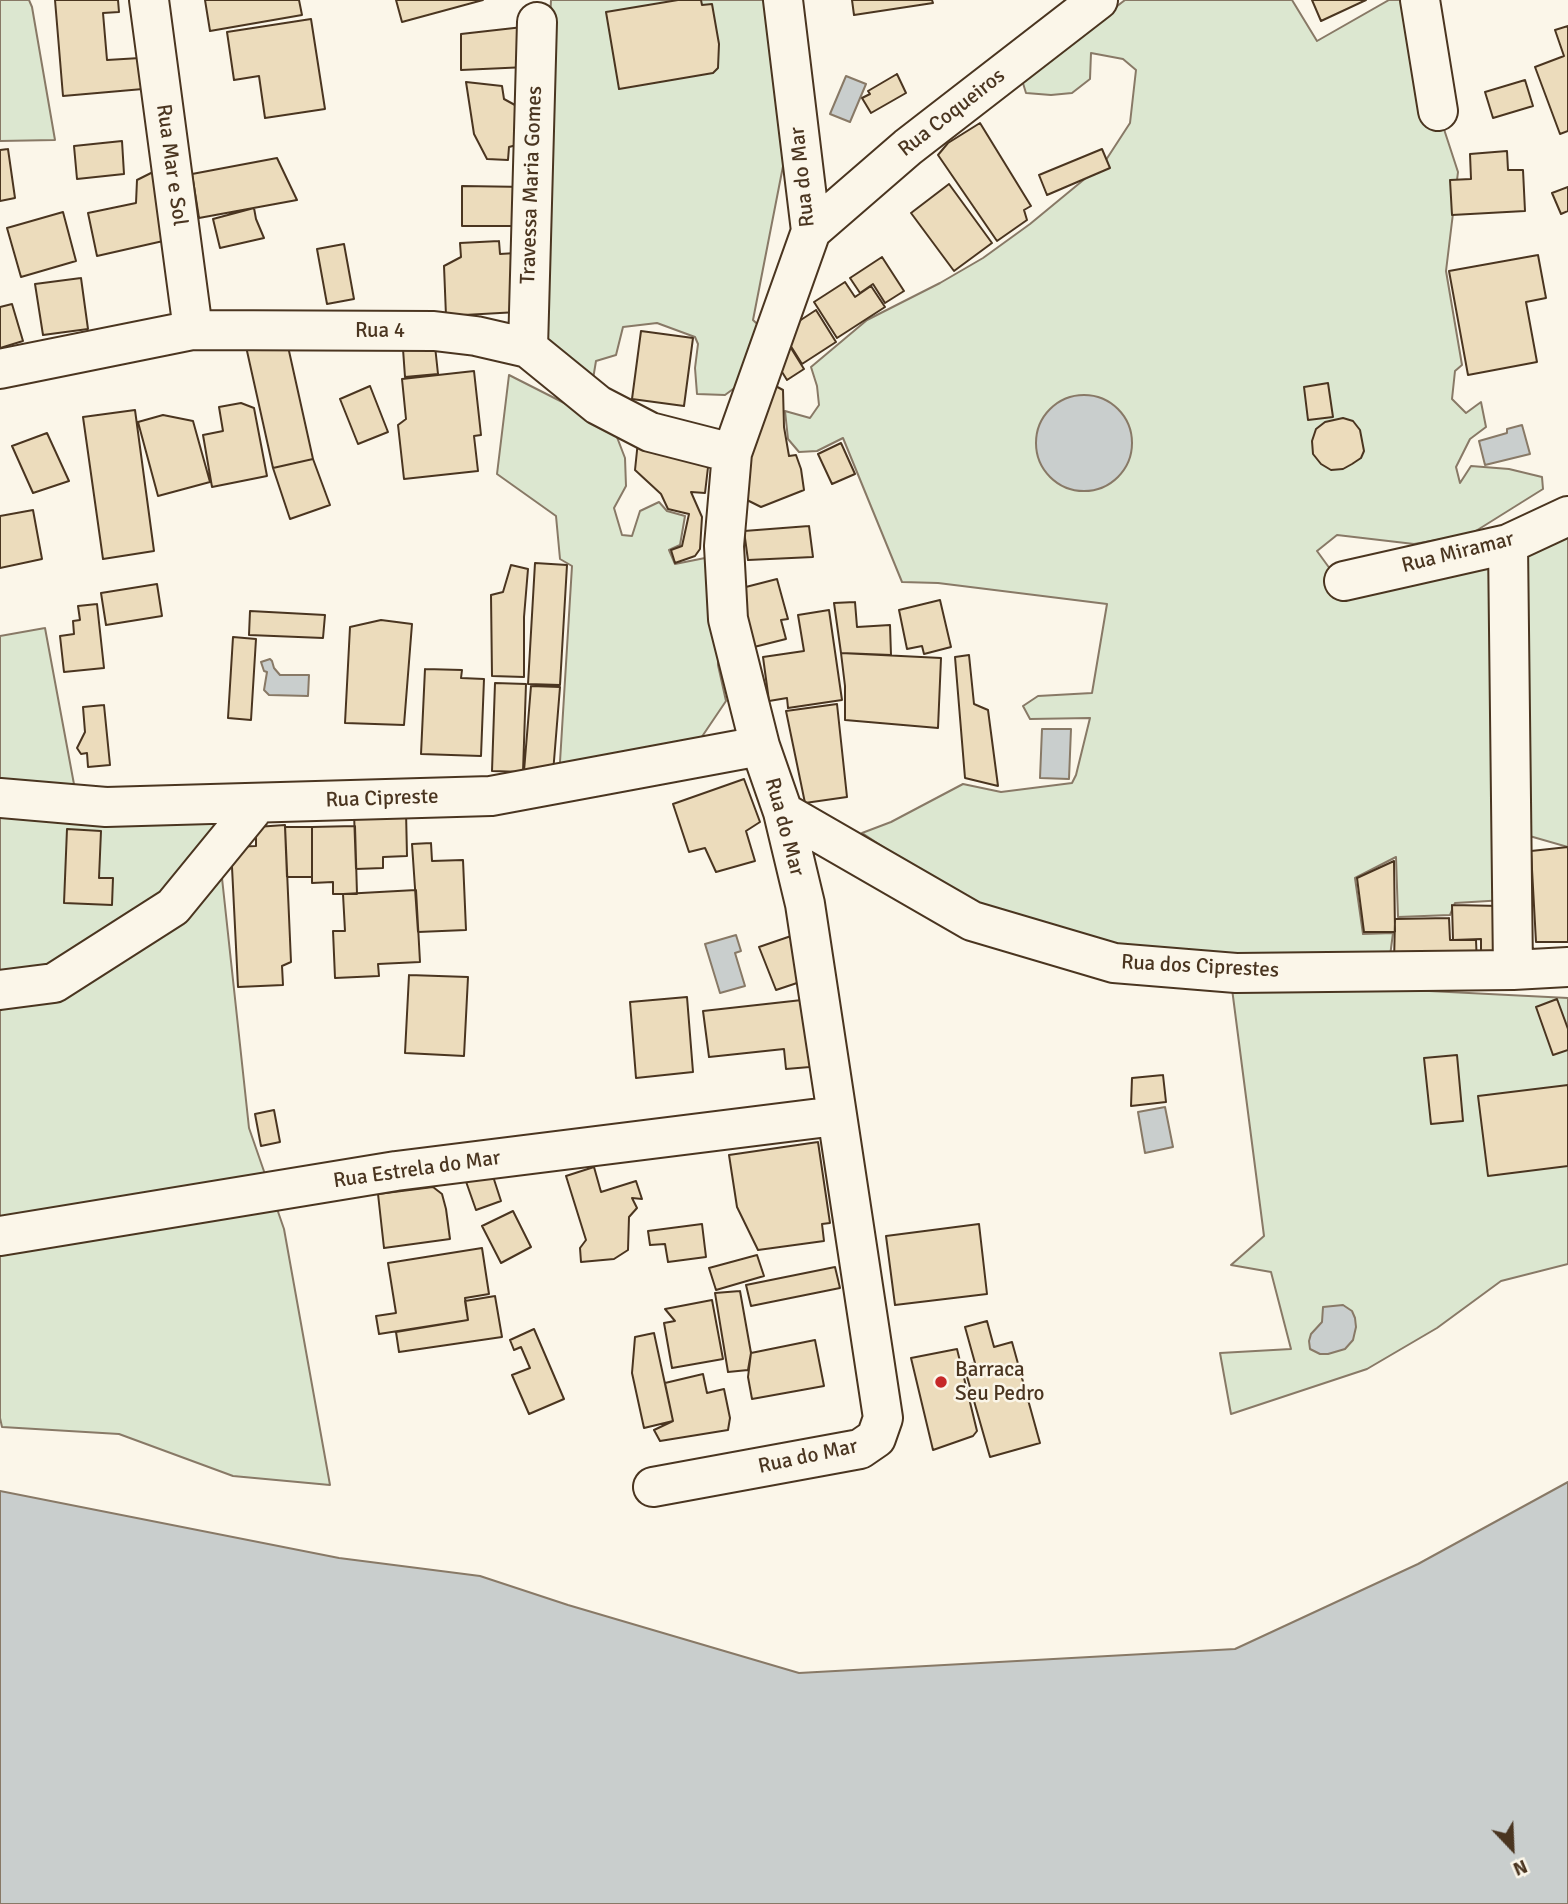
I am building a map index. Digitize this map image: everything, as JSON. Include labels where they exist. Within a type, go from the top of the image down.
[{"type":"street","name":"Rua Mar e Sol","points":[[149,0],[193,330]]},
{"type":"street","name":"Rua do Mar","points":[[653,1487],[860,1449],[876,1438],[883,1418],[805,904],[783,812],[760,746],[728,619],[724,547],[732,453],[811,231],[783,0]]},
{"type":"street","name":"Rua Coqueiros","points":[[811,231],[908,147],[1098,0]]},
{"type":"street","points":[[1420,0],[1438,111]]},
{"type":"street","name":"Travessa Maria Gomes","points":[[527,348],[537,22]]},
{"type":"street","name":"Rua 4","points":[[0,369],[193,330],[434,331],[475,336],[527,348],[598,405],[650,432],[732,453]]},
{"type":"street","name":"Rua Miramar","points":[[1344,581],[1508,544],[1568,516]]},
{"type":"street","points":[[1508,544],[1513,970]]},
{"type":"street","name":"Rua Cipreste","points":[[0,798],[106,807],[491,796],[760,746]]},
{"type":"street","points":[[0,990],[54,983],[173,907],[258,803]]},
{"type":"street","name":"Rua dos Ciprestes","points":[[783,812],[972,921],[1114,963],[1236,972],[1513,970],[1568,967]]},
{"type":"street","name":"Rua Estrela do Mar","points":[[0,1236],[396,1171],[836,1116]]},
{"type":"green space","points":[[0,0],[29,0],[32,7],[55,140],[0,141]]},
{"type":"green space","points":[[551,0],[767,0],[785,156],[753,320],[769,335],[748,378],[725,395],[697,394],[695,368],[698,344],[695,337],[657,323],[623,327],[616,355],[596,361],[593,379],[545,351],[544,158]]},
{"type":"green space","points":[[1125,0],[1292,0],[1317,41],[1389,0],[1411,0],[1441,120],[1458,172],[1446,271],[1462,365],[1455,371],[1452,399],[1466,413],[1481,402],[1486,427],[1470,439],[1456,467],[1460,483],[1471,466],[1509,469],[1542,477],[1543,489],[1471,534],[1414,544],[1337,535],[1317,551],[1341,584],[1495,557],[1505,900],[1455,903],[1450,915],[1398,917],[1396,857],[1355,878],[1363,934],[1393,933],[1389,964],[1111,958],[983,913],[862,833],[891,822],[963,784],[1001,792],[1072,783],[1090,718],[1030,719],[1023,706],[1038,696],[1092,693],[1107,604],[938,583],[902,582],[843,438],[817,451],[799,452],[788,439],[785,411],[810,418],[819,405],[811,367],[867,320],[983,258],[1030,224],[1104,163],[1130,123],[1136,70],[1123,59],[1091,53],[1090,79],[1072,93],[1026,93],[1022,80]]},
{"type":"green space","points":[[509,375],[582,412],[610,419],[625,458],[626,486],[614,508],[622,535],[632,536],[640,511],[659,502],[667,511],[685,516],[680,545],[669,550],[675,564],[705,558],[710,608],[718,625],[718,665],[726,701],[697,744],[559,778],[572,566],[560,559],[556,516],[497,474]]},
{"type":"green space","points":[[1568,528],[1568,847],[1519,833],[1516,562]]},
{"type":"green space","points":[[45,628],[76,795],[214,804],[249,1128],[284,1229],[330,1485],[233,1476],[119,1434],[2,1427],[0,636]]},
{"type":"green space","points":[[1231,981],[1568,998],[1568,1264],[1501,1281],[1437,1328],[1367,1369],[1231,1414],[1220,1353],[1291,1349],[1271,1272],[1231,1265],[1264,1236]]},
{"type":"shaded area","points":[[846,76],[866,84],[850,122],[830,114]]},
{"type":"shaded area","points":[[1084,395],[1102,399],[1118,409],[1128,425],[1132,443],[1128,461],[1118,477],[1102,487],[1084,491],[1066,487],[1050,477],[1040,461],[1036,443],[1040,425],[1050,409],[1066,399]]},
{"type":"shaded area","points":[[1522,425],[1530,454],[1485,465],[1479,441],[1507,433],[1507,429]]},
{"type":"shaded area","points":[[270,659],[280,675],[309,675],[308,696],[269,695],[264,690],[267,672],[261,662]]},
{"type":"shaded area","points":[[1042,729],[1071,729],[1069,779],[1040,778]]},
{"type":"shaded area","points":[[736,935],[741,951],[735,953],[745,986],[720,993],[705,944]]},
{"type":"shaded area","points":[[1165,1107],[1173,1147],[1145,1153],[1138,1112]]},
{"type":"shaded area","points":[[1343,1305],[1352,1311],[1355,1318],[1353,1340],[1345,1349],[1328,1354],[1320,1354],[1310,1349],[1311,1334],[1322,1322],[1323,1307]]},
{"type":"shaded area","points":[[1568,1482],[1568,1904],[0,1904],[0,1491],[339,1558],[480,1576],[568,1605],[799,1673],[1235,1649],[1418,1564]]},
{"type":"building","points":[[55,0],[118,0],[119,12],[103,13],[107,60],[140,58],[143,89],[63,96]]},
{"type":"building","points":[[205,0],[299,0],[302,15],[210,31]]},
{"type":"building","points":[[396,0],[483,0],[402,22]]},
{"type":"building","points":[[678,0],[701,0],[702,5],[712,4],[719,44],[718,68],[713,73],[619,89],[606,12]]},
{"type":"building","points":[[852,0],[932,0],[933,3],[854,15]]},
{"type":"building","points":[[1312,0],[1366,0],[1321,21]]},
{"type":"building","points":[[311,19],[325,109],[265,118],[259,76],[234,80],[227,32]]},
{"type":"building","points":[[1568,26],[1568,131],[1560,134],[1535,67],[1564,56],[1555,30]]},
{"type":"building","points":[[523,27],[527,67],[461,70],[461,34]]},
{"type":"building","points":[[897,74],[906,93],[871,113],[862,98],[870,94],[868,91]]},
{"type":"building","points":[[1525,80],[1533,106],[1493,118],[1485,92]]},
{"type":"building","points":[[466,82],[502,86],[504,99],[524,110],[528,142],[509,147],[508,160],[487,159],[474,134]]},
{"type":"building","points":[[980,123],[1031,206],[1024,210],[1027,220],[997,241],[938,155],[948,143]]},
{"type":"building","points":[[122,141],[124,174],[77,179],[74,146]]},
{"type":"building","points":[[8,149],[15,198],[0,201],[0,150]]},
{"type":"building","points":[[1102,149],[1110,168],[1047,195],[1039,175]]},
{"type":"building","points":[[1507,151],[1508,170],[1523,170],[1525,211],[1452,215],[1450,180],[1471,179],[1470,154]]},
{"type":"building","points":[[277,158],[297,200],[199,218],[192,174]]},
{"type":"building","points":[[157,170],[172,239],[97,256],[88,213],[136,203],[137,180]]},
{"type":"building","points":[[949,184],[992,243],[954,271],[911,213]]},
{"type":"building","points":[[462,186],[527,187],[527,226],[462,226]]},
{"type":"building","points":[[1568,187],[1568,211],[1561,214],[1552,193]]},
{"type":"building","points":[[254,208],[264,238],[220,248],[213,219]]},
{"type":"building","points":[[63,212],[76,261],[21,277],[7,228]]},
{"type":"building","points":[[499,241],[500,254],[516,253],[518,312],[446,316],[444,266],[461,257],[460,243]]},
{"type":"building","points":[[344,244],[354,299],[327,304],[317,249]]},
{"type":"building","points":[[1538,255],[1546,298],[1526,302],[1537,362],[1468,375],[1449,271]]},
{"type":"building","points":[[882,257],[904,291],[885,303],[873,284],[860,293],[850,278]]},
{"type":"building","points":[[81,278],[88,329],[43,335],[35,284]]},
{"type":"building","points":[[845,282],[855,297],[871,286],[885,307],[837,338],[814,302]]},
{"type":"building","points":[[12,304],[23,341],[0,348],[0,307]]},
{"type":"building","points":[[816,310],[836,342],[802,364],[787,340],[787,329]]},
{"type":"building","points":[[641,331],[693,338],[684,406],[632,399]]},
{"type":"building","points":[[285,333],[313,459],[273,468],[245,342]]},
{"type":"building","points":[[786,340],[804,369],[787,380],[769,351]]},
{"type":"building","points":[[435,346],[438,374],[405,377],[403,349]]},
{"type":"building","points":[[474,371],[481,435],[474,436],[478,471],[404,479],[398,425],[406,419],[402,379]]},
{"type":"building","points":[[770,383],[783,390],[784,427],[789,456],[796,455],[804,490],[761,507],[743,498],[758,415]]},
{"type":"building","points":[[1328,383],[1333,417],[1308,420],[1304,387]]},
{"type":"building","points":[[370,386],[388,432],[358,444],[340,399]]},
{"type":"building","points":[[241,403],[254,408],[267,476],[212,487],[203,435],[223,431],[219,407]]},
{"type":"building","points":[[135,410],[154,551],[103,559],[83,417]]},
{"type":"building","points":[[163,415],[193,421],[210,482],[158,496],[138,422]]},
{"type":"building","points":[[1343,418],[1353,421],[1360,430],[1364,451],[1361,458],[1352,464],[1343,469],[1331,470],[1321,464],[1313,454],[1312,441],[1316,429],[1325,422]]},
{"type":"building","points":[[47,433],[69,481],[33,493],[12,446]]},
{"type":"building","points":[[638,441],[710,450],[705,493],[691,492],[702,517],[700,549],[695,556],[675,563],[671,550],[682,546],[689,514],[668,509],[661,494],[635,470]]},
{"type":"building","points":[[841,443],[855,474],[832,484],[818,454]]},
{"type":"building","points":[[313,459],[330,505],[290,519],[273,468]]},
{"type":"building","points":[[33,510],[42,559],[0,568],[0,516]]},
{"type":"building","points":[[809,526],[813,557],[748,560],[744,531]]},
{"type":"building","points":[[535,563],[567,565],[560,685],[528,684]]},
{"type":"building","points":[[511,565],[528,569],[524,617],[524,677],[492,676],[491,595],[503,592]]},
{"type":"building","points":[[777,579],[788,619],[781,620],[786,639],[754,647],[738,589]]},
{"type":"building","points":[[157,584],[162,616],[106,625],[101,593]]},
{"type":"building","points":[[940,600],[951,647],[924,654],[922,646],[907,649],[899,610]]},
{"type":"building","points":[[855,602],[857,627],[890,625],[891,655],[841,653],[834,603]]},
{"type":"building","points":[[97,604],[104,668],[64,672],[60,636],[74,634],[73,621],[80,620],[78,606]]},
{"type":"building","points":[[829,610],[842,700],[788,708],[787,698],[769,701],[763,657],[804,651],[798,615]]},
{"type":"building","points":[[250,611],[325,615],[323,638],[249,635]]},
{"type":"building","points":[[381,620],[412,624],[404,725],[345,723],[350,627]]},
{"type":"building","points":[[233,637],[256,639],[251,720],[228,718]]},
{"type":"building","points":[[841,653],[941,658],[938,728],[845,720]]},
{"type":"building","points":[[969,655],[974,704],[988,710],[998,786],[965,778],[955,657]]},
{"type":"building","points":[[425,669],[462,670],[461,678],[484,679],[481,756],[421,754]]},
{"type":"building","points":[[495,683],[526,684],[523,772],[492,771]]},
{"type":"building","points":[[531,686],[560,687],[553,773],[524,771]]},
{"type":"building","points":[[837,704],[847,797],[805,803],[786,711]]},
{"type":"building","points":[[104,705],[110,765],[88,767],[87,753],[81,754],[77,748],[85,732],[83,707]]},
{"type":"building","points":[[744,779],[760,822],[746,831],[755,861],[716,872],[705,848],[689,852],[673,804]]},
{"type":"building","points":[[406,811],[407,856],[383,857],[383,868],[356,869],[354,813]]},
{"type":"building","points":[[285,825],[291,962],[282,966],[283,985],[238,987],[231,847],[256,846],[256,827]]},
{"type":"building","points":[[355,826],[357,894],[333,894],[333,882],[312,883],[312,827]]},
{"type":"building","points":[[285,827],[312,827],[312,877],[287,877]]},
{"type":"building","points":[[67,829],[101,831],[99,878],[113,878],[112,905],[64,903]]},
{"type":"building","points":[[431,843],[432,861],[463,860],[466,930],[418,932],[412,844]]},
{"type":"building","points":[[1568,847],[1568,942],[1536,942],[1531,851]]},
{"type":"building","points":[[1394,861],[1395,932],[1364,932],[1357,878]]},
{"type":"building","points":[[416,890],[420,962],[378,964],[379,976],[335,978],[333,931],[345,931],[343,894]]},
{"type":"building","points":[[1452,905],[1500,906],[1497,965],[1481,964],[1481,939],[1453,940]]},
{"type":"building","points":[[1449,918],[1450,940],[1476,940],[1477,965],[1394,964],[1395,919]]},
{"type":"building","points":[[794,935],[800,982],[776,990],[759,947]]},
{"type":"building","points":[[409,975],[468,977],[464,1056],[405,1053]]},
{"type":"building","points":[[687,997],[693,1072],[636,1078],[630,1002]]},
{"type":"building","points":[[1557,999],[1568,1029],[1568,1050],[1553,1055],[1536,1007]]},
{"type":"building","points":[[802,1000],[810,1067],[786,1069],[784,1049],[709,1057],[703,1011]]},
{"type":"building","points":[[1457,1055],[1463,1121],[1431,1124],[1424,1058]]},
{"type":"building","points":[[1163,1075],[1166,1102],[1131,1106],[1132,1078]]},
{"type":"building","points":[[1568,1085],[1568,1166],[1488,1176],[1478,1096]]},
{"type":"building","points":[[274,1110],[280,1142],[261,1146],[255,1114]]},
{"type":"building","points":[[818,1142],[830,1223],[822,1224],[824,1241],[758,1250],[737,1207],[729,1155]]},
{"type":"building","points":[[489,1164],[501,1201],[476,1210],[463,1173]]},
{"type":"building","points":[[594,1167],[601,1192],[636,1181],[642,1199],[632,1198],[637,1208],[629,1217],[628,1250],[614,1259],[581,1262],[580,1248],[586,1240],[566,1176]]},
{"type":"building","points":[[433,1187],[442,1194],[450,1239],[384,1248],[378,1194]]},
{"type":"building","points":[[513,1211],[531,1247],[501,1263],[482,1226]]},
{"type":"building","points":[[702,1224],[706,1257],[668,1262],[665,1244],[650,1245],[648,1231]]},
{"type":"building","points":[[979,1224],[987,1294],[895,1305],[886,1236]]},
{"type":"building","points":[[482,1248],[489,1294],[465,1298],[468,1320],[379,1334],[376,1316],[396,1313],[388,1263]]},
{"type":"building","points":[[757,1255],[764,1276],[716,1290],[709,1268]]},
{"type":"building","points":[[835,1267],[840,1288],[751,1306],[746,1285]]},
{"type":"building","points":[[740,1291],[751,1353],[748,1370],[728,1372],[715,1293]]},
{"type":"building","points":[[495,1296],[502,1337],[399,1352],[396,1332],[468,1320],[465,1301]]},
{"type":"building","points":[[712,1300],[723,1359],[672,1368],[664,1323],[675,1321],[665,1309]]},
{"type":"building","points":[[987,1321],[994,1347],[1012,1342],[1040,1443],[990,1457],[964,1366],[975,1363],[965,1327]]},
{"type":"building","points":[[534,1329],[564,1399],[529,1414],[512,1375],[530,1368],[521,1347],[514,1350],[510,1340]]},
{"type":"building","points":[[654,1333],[673,1421],[644,1428],[632,1373],[635,1337]]},
{"type":"building","points":[[815,1340],[824,1386],[752,1399],[748,1377],[751,1353]]},
{"type":"building","name":"Barraca Seu Pedro","points":[[957,1349],[977,1431],[973,1436],[933,1450],[911,1358]]},
{"type":"building","points":[[703,1374],[707,1393],[724,1389],[730,1418],[728,1430],[660,1441],[654,1430],[673,1421],[665,1383]]},
{"type":"place","name":"Barraca Seu Pedro","points":[[941,1382]]}]
